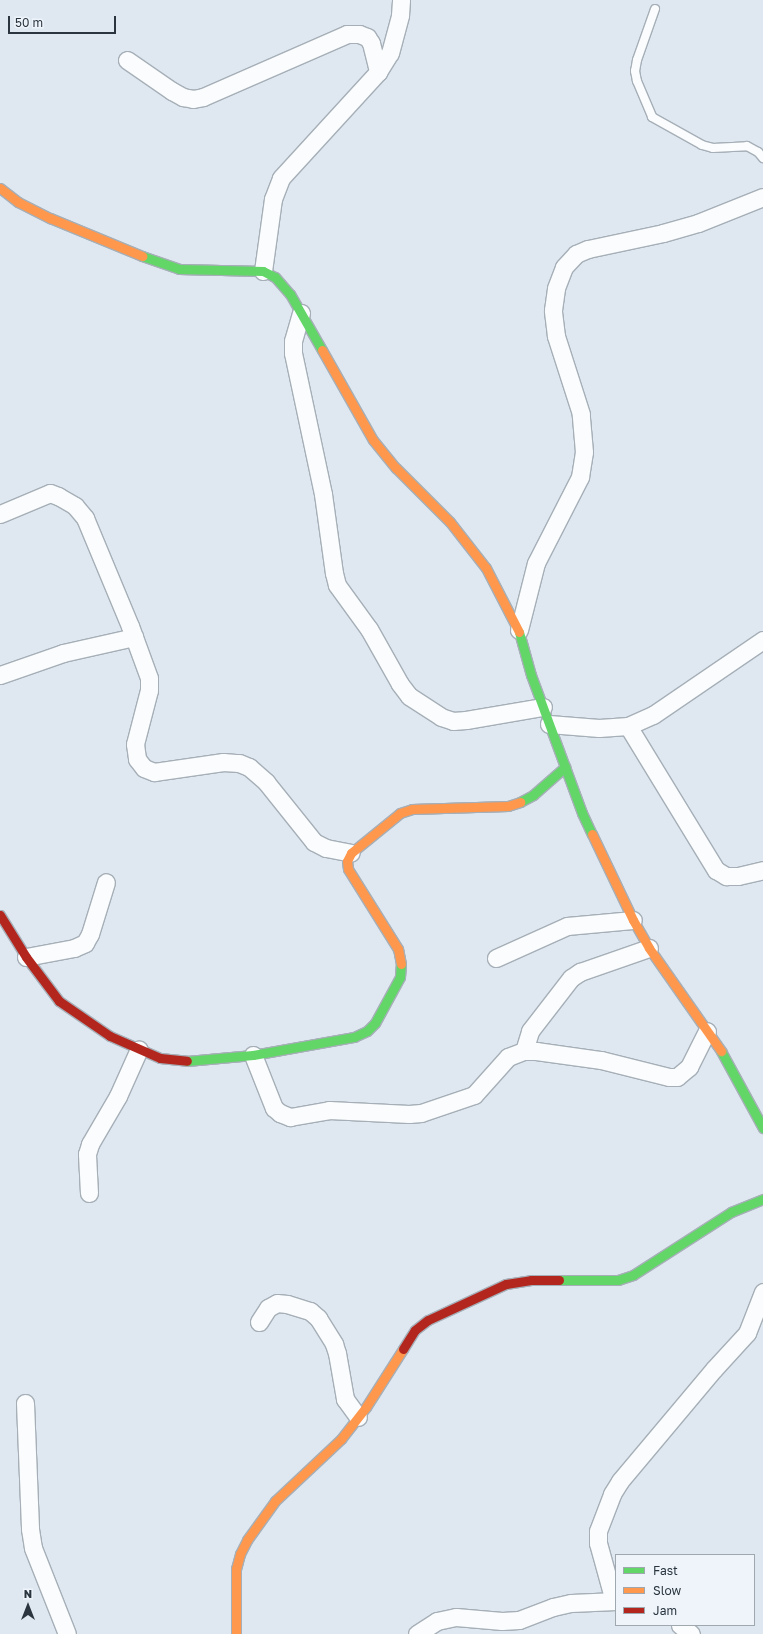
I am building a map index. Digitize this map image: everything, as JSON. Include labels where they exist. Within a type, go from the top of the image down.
[{"type":"street","points":[[263,271],[273,199],[281,178],[378,72],[390,53],[400,15],[401,0]]},
{"type":"street","points":[[127,60],[172,91],[183,97],[193,99],[203,97],[347,34],[359,34],[367,37],[371,43],[378,72]]},
{"type":"street","points":[[0,188],[18,202],[50,218],[120,248],[179,269],[263,271],[275,277],[290,294],[373,440],[396,468],[450,522],[474,550],[486,568],[519,630],[531,675],[582,813],[633,920],[649,948],[707,1031],[718,1044],[763,1128]]},
{"type":"street","points":[[519,630],[536,563],[580,477],[584,452],[581,414],[556,336],[553,310],[556,288],[564,268],[576,254],[588,249],[663,233],[698,223],[763,197]]},
{"type":"street","points":[[301,313],[293,341],[293,353],[323,494],[337,585],[365,624],[400,684],[409,696],[441,717],[452,721],[466,720],[543,707]]},
{"type":"street","points":[[0,514],[50,493],[75,506],[85,518],[134,637],[149,678],[149,690],[135,744],[137,759],[144,768],[154,772],[222,762],[239,763],[249,767],[266,782],[314,842],[326,848],[351,853]]},
{"type":"street","points":[[0,674],[63,653],[134,637]]},
{"type":"street","points":[[549,724],[599,728],[628,726],[653,715],[763,640]]},
{"type":"street","points":[[628,726],[716,870],[726,876],[738,876],[763,870]]},
{"type":"street","points":[[1,918],[26,957],[59,1001],[110,1036],[160,1058],[178,1060],[253,1055],[354,1037],[367,1031],[375,1023],[400,977],[401,962],[398,949],[348,869],[347,861],[351,853],[400,813],[412,809],[508,806],[522,802],[533,795],[565,767]]},
{"type":"street","points":[[26,957],[74,948],[85,943],[90,934],[106,882]]},
{"type":"street","points":[[496,958],[567,926],[633,920]]},
{"type":"street","points":[[524,1052],[530,1031],[570,978],[580,972],[649,948]]},
{"type":"street","points":[[253,1055],[274,1108],[280,1114],[290,1117],[329,1110],[395,1115],[422,1113],[474,1095],[508,1057],[524,1052],[536,1051],[601,1060],[669,1078],[677,1077],[689,1067],[707,1031]]},
{"type":"street","points":[[89,1193],[87,1154],[90,1144],[118,1096],[139,1049]]},
{"type":"street","points":[[236,1634],[236,1569],[240,1554],[247,1540],[275,1501],[327,1455],[358,1417],[415,1330],[428,1320],[506,1284],[518,1282],[618,1280],[633,1275],[732,1212],[763,1198]]},
{"type":"street","points":[[417,1634],[437,1622],[456,1617],[498,1628],[553,1607],[570,1603],[615,1601],[598,1543],[598,1531],[612,1494],[620,1481],[714,1369],[747,1333],[763,1292]]},
{"type":"street","points":[[259,1322],[268,1308],[277,1303],[287,1304],[310,1311],[318,1318],[334,1344],[337,1353],[345,1399],[358,1417]]},
{"type":"street","points":[[25,1403],[30,1529],[33,1548],[67,1634]]},
{"type":"street","points":[[681,1626],[691,1634]]},
{"type":"lane","points":[[655,9],[637,60],[636,71],[637,81],[652,116],[702,145],[713,148],[747,146],[758,152],[763,158]]},
{"type":"traffic: fast","points":[[142,256],[179,269],[263,271],[275,277],[290,294],[322,350]]},
{"type":"traffic: fast","points":[[519,632],[531,675],[582,813],[592,834]]},
{"type":"traffic: fast","points":[[520,802],[533,795],[565,767]]},
{"type":"traffic: fast","points":[[187,1061],[253,1055],[354,1037],[367,1031],[375,1023],[400,977],[401,964]]},
{"type":"traffic: fast","points":[[721,1051],[763,1128]]},
{"type":"traffic: fast","points":[[559,1280],[618,1280],[633,1275],[731,1212],[763,1199]]},
{"type":"traffic: slow","points":[[0,188],[18,202],[50,218],[142,256]]},
{"type":"traffic: slow","points":[[322,350],[373,440],[396,468],[450,522],[486,568],[519,632]]},
{"type":"traffic: slow","points":[[401,964],[398,949],[348,869],[347,861],[351,853],[400,813],[412,809],[508,806],[520,802]]},
{"type":"traffic: slow","points":[[592,834],[633,920],[649,948],[721,1051]]},
{"type":"traffic: slow","points":[[236,1634],[236,1569],[240,1554],[247,1540],[275,1501],[341,1439],[366,1407],[403,1349]]},
{"type":"traffic: jam","points":[[0,915],[26,957],[59,1001],[110,1036],[160,1058],[187,1061]]},
{"type":"traffic: jam","points":[[403,1349],[415,1330],[428,1320],[506,1284],[531,1280],[559,1280]]}]
